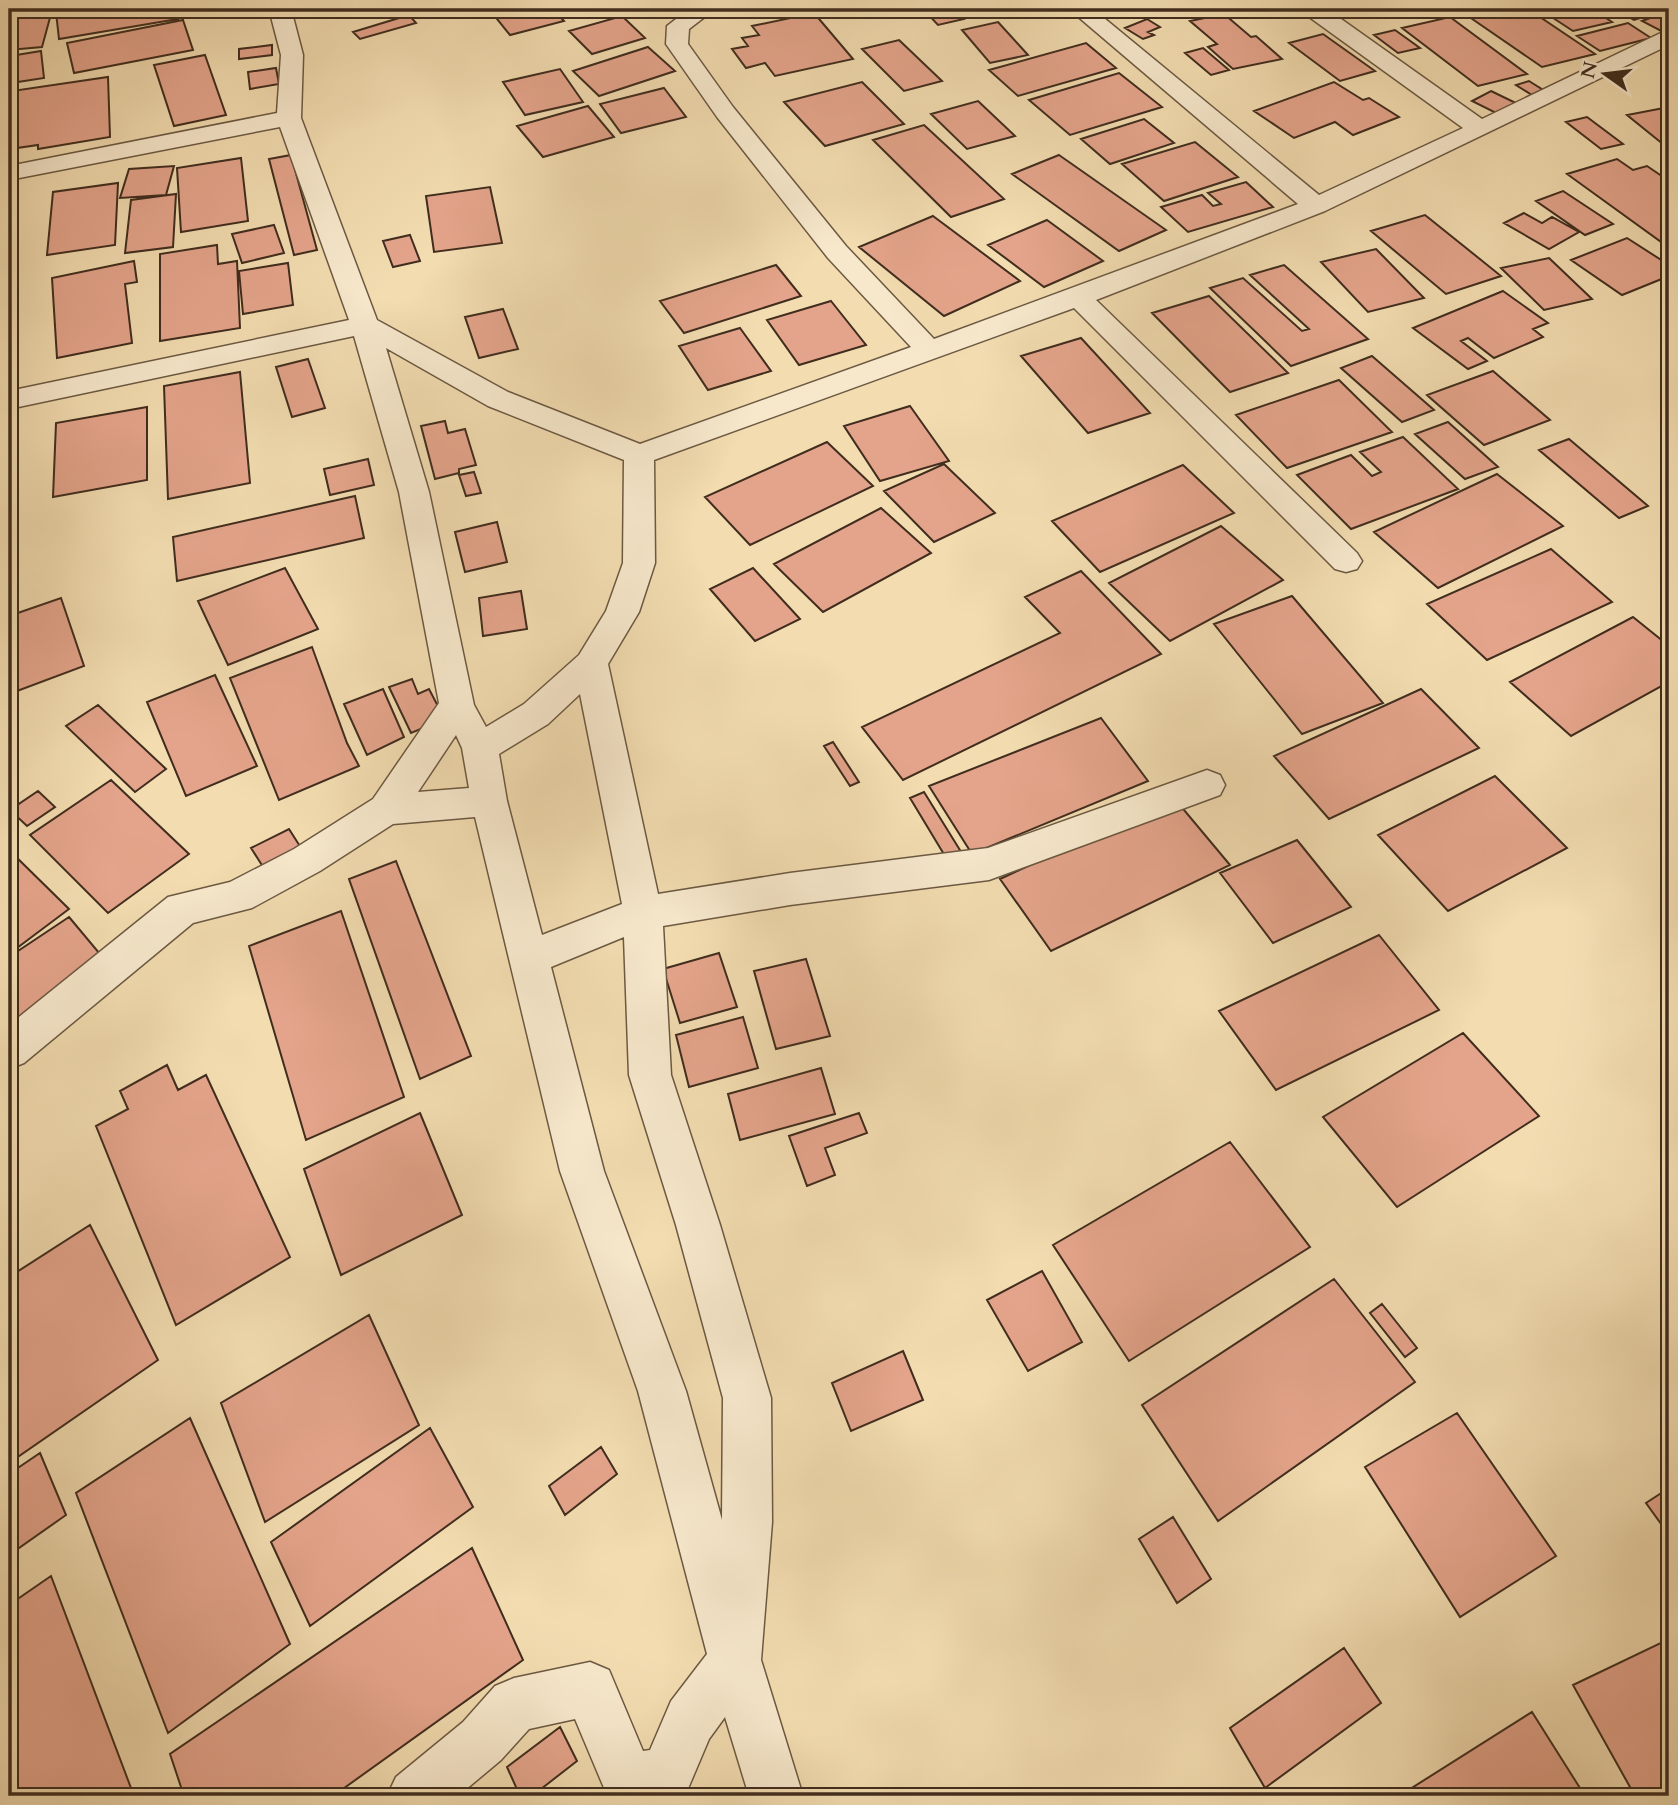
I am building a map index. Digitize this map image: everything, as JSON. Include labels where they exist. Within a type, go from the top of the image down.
[{"type":"street","points":[[280,9],[292,55],[289,118],[365,325],[414,492],[457,705],[480,748],[489,801],[582,1171],[662,1391],[735,1660],[776,1796]]},
{"type":"street","points":[[704,9],[678,26],[677,44],[725,112],[837,252],[928,349]]},
{"type":"street","points":[[1080,9],[1316,206]]},
{"type":"street","points":[[1313,9],[1480,130]]},
{"type":"street","points":[[9,400],[365,325],[498,398],[639,455],[1078,297],[1316,206],[1480,130],[1669,36]]},
{"type":"street","points":[[9,173],[289,118]]},
{"type":"street","points":[[1078,297],[1346,561]]},
{"type":"street","points":[[480,748],[536,714],[591,664],[622,612],[639,563],[639,455]]},
{"type":"street","points":[[415,1796],[482,1741],[514,1704],[590,1689],[626,1776],[646,1779],[668,1772],[690,1720],[735,1660],[747,1522],[747,1398],[698,1225],[650,1074],[643,913],[591,664]]},
{"type":"street","points":[[9,1050],[182,909],[238,897],[307,860],[386,810],[457,705]]},
{"type":"street","points":[[528,958],[643,913],[790,889],[989,864],[1207,785]]},
{"type":"street","points":[[386,810],[489,801]]},
{"type":"building","points":[[78,9],[175,9],[178,19],[59,39],[56,12]]},
{"type":"building","points":[[205,9],[241,9],[209,16]]},
{"type":"building","points":[[489,9],[553,9],[564,21],[510,35]]},
{"type":"building","points":[[564,9],[604,9],[569,16]]},
{"type":"building","points":[[923,9],[954,9],[964,19],[938,25]]},
{"type":"building","points":[[1379,9],[1416,9],[1391,17]]},
{"type":"building","points":[[1485,9],[1528,9],[1595,54],[1542,67],[1465,14]]},
{"type":"building","points":[[1557,9],[1592,9],[1612,22],[1573,31],[1544,12]]},
{"type":"building","points":[[1615,9],[1658,9],[1663,11],[1634,20]]},
{"type":"building","points":[[814,13],[853,59],[775,76],[765,63],[746,68],[732,49],[748,46],[742,38],[759,35],[752,26]]},
{"type":"building","points":[[51,14],[42,47],[9,50],[17,17]]},
{"type":"building","points":[[1224,14],[1251,37],[1256,36],[1282,59],[1233,69],[1208,47],[1217,44],[1190,21]]},
{"type":"building","points":[[1661,14],[1669,18],[1669,32],[1665,33],[1642,21]]},
{"type":"building","points":[[409,15],[416,23],[360,39],[353,32]]},
{"type":"building","points":[[622,16],[645,38],[592,54],[569,31]]},
{"type":"building","points":[[1450,17],[1527,74],[1478,86],[1402,28]]},
{"type":"building","points":[[1147,19],[1160,27],[1148,32],[1154,35],[1143,39],[1125,28]]},
{"type":"building","points":[[183,20],[193,50],[74,73],[67,43]]},
{"type":"building","points":[[998,22],[1028,55],[990,63],[962,30]]},
{"type":"building","points":[[1628,23],[1651,38],[1600,51],[1577,36]]},
{"type":"building","points":[[1395,30],[1420,48],[1398,53],[1374,35]]},
{"type":"building","points":[[1323,34],[1375,71],[1340,81],[1289,43]]},
{"type":"building","points":[[899,40],[942,81],[904,91],[862,49]]},
{"type":"building","points":[[1086,43],[1116,68],[1018,96],[989,70]]},
{"type":"building","points":[[272,45],[272,55],[239,59],[239,49]]},
{"type":"building","points":[[648,47],[675,71],[599,96],[573,71]]},
{"type":"building","points":[[1203,48],[1229,70],[1211,75],[1185,53]]},
{"type":"building","points":[[41,51],[44,78],[11,83],[10,56]]},
{"type":"building","points":[[205,55],[226,115],[174,126],[154,65]]},
{"type":"building","points":[[276,68],[279,84],[250,89],[248,72]]},
{"type":"building","points":[[560,69],[583,102],[525,115],[503,82]]},
{"type":"building","points":[[1119,73],[1162,107],[1070,135],[1029,100]]},
{"type":"building","points":[[108,77],[110,137],[38,149],[38,145],[10,149],[12,91]]},
{"type":"building","points":[[1529,81],[1548,93],[1535,97],[1516,85]]},
{"type":"building","points":[[862,82],[904,124],[825,146],[784,102]]},
{"type":"building","points":[[1334,82],[1363,100],[1369,98],[1399,117],[1353,135],[1335,122],[1294,138],[1254,111]]},
{"type":"building","points":[[664,88],[686,117],[621,133],[600,104]]},
{"type":"building","points":[[1491,91],[1520,105],[1500,115],[1472,101]]},
{"type":"building","points":[[978,101],[1015,136],[967,149],[931,114]]},
{"type":"building","points":[[588,106],[614,137],[543,157],[517,126]]},
{"type":"building","points":[[1669,107],[1669,149],[1627,115]]},
{"type":"building","points":[[1587,117],[1623,144],[1601,149],[1566,122]]},
{"type":"building","points":[[1144,119],[1174,143],[1110,164],[1081,139]]},
{"type":"building","points":[[924,125],[1004,199],[951,217],[873,140]]},
{"type":"building","points":[[1195,142],[1238,177],[1164,201],[1122,164]]},
{"type":"building","points":[[291,155],[317,250],[294,255],[269,159]]},
{"type":"building","points":[[1059,155],[1166,230],[1119,251],[1012,174]]},
{"type":"building","points":[[241,158],[248,221],[181,232],[177,168]]},
{"type":"building","points":[[1617,159],[1633,170],[1647,166],[1669,181],[1669,193],[1666,194],[1669,196],[1669,242],[1664,244],[1567,174]]},
{"type":"building","points":[[174,166],[166,195],[120,198],[129,169]]},
{"type":"building","points":[[1246,182],[1273,207],[1188,232],[1161,207],[1202,195],[1213,206],[1221,204],[1208,193]]},
{"type":"building","points":[[118,183],[115,245],[47,255],[53,192]]},
{"type":"building","points":[[490,187],[502,243],[434,252],[426,196]]},
{"type":"building","points":[[1563,191],[1613,224],[1585,235],[1536,201]]},
{"type":"building","points":[[176,194],[173,247],[125,253],[131,200]]},
{"type":"building","points":[[1524,213],[1542,223],[1552,217],[1579,232],[1549,249],[1504,223]]},
{"type":"building","points":[[1425,215],[1501,276],[1446,294],[1371,231]]},
{"type":"building","points":[[933,216],[1020,281],[944,316],[859,247]]},
{"type":"building","points":[[1047,220],[1103,261],[1044,287],[988,245]]},
{"type":"building","points":[[274,225],[284,253],[242,263],[232,234]]},
{"type":"building","points":[[410,235],[420,261],[393,267],[383,241]]},
{"type":"building","points":[[1627,238],[1669,265],[1669,276],[1622,295],[1571,260]]},
{"type":"building","points":[[217,245],[218,264],[237,261],[240,328],[160,341],[160,254]]},
{"type":"building","points":[[1376,249],[1424,298],[1368,312],[1321,262]]},
{"type":"building","points":[[1549,258],[1592,299],[1544,310],[1501,268]]},
{"type":"building","points":[[134,261],[137,282],[125,284],[132,343],[57,358],[52,278]]},
{"type":"building","points":[[288,263],[293,305],[243,314],[239,271]]},
{"type":"building","points":[[776,265],[801,296],[684,333],[660,301]]},
{"type":"building","points":[[1284,265],[1368,339],[1291,366],[1210,288],[1243,278],[1302,331],[1309,329],[1250,275]]},
{"type":"building","points":[[1503,291],[1548,323],[1533,329],[1543,337],[1494,358],[1468,338],[1461,341],[1487,361],[1468,369],[1413,328]]},
{"type":"building","points":[[1209,296],[1288,373],[1230,392],[1152,313]]},
{"type":"building","points":[[831,301],[866,345],[799,365],[767,320]]},
{"type":"building","points":[[503,309],[518,349],[479,358],[465,317]]},
{"type":"building","points":[[740,328],[771,371],[708,390],[679,346]]},
{"type":"building","points":[[1081,338],[1150,413],[1088,433],[1021,356]]},
{"type":"building","points":[[1372,356],[1434,410],[1402,422],[1341,368]]},
{"type":"building","points":[[308,359],[325,408],[292,417],[276,367]]},
{"type":"building","points":[[1493,371],[1550,420],[1484,445],[1427,395]]},
{"type":"building","points":[[240,372],[250,483],[168,499],[164,386]]},
{"type":"building","points":[[1339,380],[1392,432],[1287,468],[1236,415]]},
{"type":"building","points":[[910,406],[949,461],[880,481],[844,426]]},
{"type":"building","points":[[147,407],[147,480],[53,497],[56,423]]},
{"type":"building","points":[[445,421],[448,433],[465,429],[476,465],[435,479],[421,426]]},
{"type":"building","points":[[1448,422],[1498,467],[1465,479],[1415,434]]},
{"type":"building","points":[[1403,437],[1458,489],[1351,529],[1297,475],[1351,455],[1372,476],[1381,472],[1360,452]]},
{"type":"building","points":[[1569,439],[1648,506],[1619,518],[1539,450]]},
{"type":"building","points":[[827,442],[873,486],[750,545],[705,497]]},
{"type":"building","points":[[368,459],[374,485],[330,495],[324,469]]},
{"type":"building","points":[[944,464],[995,513],[934,542],[884,491]]},
{"type":"building","points":[[1183,465],[1234,513],[1100,572],[1052,521]]},
{"type":"building","points":[[474,472],[481,493],[466,496],[459,475]]},
{"type":"building","points":[[1497,474],[1563,526],[1438,588],[1374,532]]},
{"type":"building","points":[[355,496],[364,538],[177,581],[173,537]]},
{"type":"building","points":[[881,508],[931,553],[823,612],[774,564]]},
{"type":"building","points":[[497,522],[507,562],[465,572],[455,532]]},
{"type":"building","points":[[1221,526],[1283,580],[1170,641],[1109,583]]},
{"type":"building","points":[[1551,549],[1612,602],[1487,660],[1427,604]]},
{"type":"building","points":[[285,568],[318,629],[228,665],[198,601]]},
{"type":"building","points":[[753,568],[800,619],[755,641],[710,589]]},
{"type":"building","points":[[1081,571],[1161,654],[903,780],[862,727],[1060,633],[1025,597]]},
{"type":"building","points":[[521,591],[527,629],[483,636],[479,598]]},
{"type":"building","points":[[1292,596],[1383,703],[1302,734],[1214,624]]},
{"type":"building","points":[[61,598],[84,666],[9,694],[9,616]]},
{"type":"building","points":[[1633,617],[1669,646],[1669,682],[1571,736],[1510,682]]},
{"type":"building","points":[[312,647],[347,743],[359,766],[279,800],[230,678]]},
{"type":"building","points":[[215,675],[257,766],[186,796],[147,702]]},
{"type":"building","points":[[412,679],[418,694],[429,689],[441,712],[433,724],[411,733],[389,687]]},
{"type":"building","points":[[383,689],[404,737],[367,755],[344,704]]},
{"type":"building","points":[[1421,689],[1479,748],[1329,819],[1274,756]]},
{"type":"building","points":[[98,705],[166,769],[135,792],[66,726]]},
{"type":"building","points":[[1101,718],[1148,781],[972,854],[929,786]]},
{"type":"building","points":[[833,742],[859,782],[850,786],[824,746]]},
{"type":"building","points":[[1495,776],[1567,848],[1448,911],[1378,835]]},
{"type":"building","points":[[111,780],[189,854],[108,913],[30,835]]},
{"type":"building","points":[[38,791],[55,807],[27,826],[10,810]]},
{"type":"building","points":[[924,792],[963,855],[948,861],[910,798]]},
{"type":"building","points":[[1174,798],[1230,865],[1051,951],[1000,879]]},
{"type":"building","points":[[289,829],[303,851],[265,870],[251,848]]},
{"type":"building","points":[[1297,840],[1351,907],[1273,943],[1220,873]]},
{"type":"building","points":[[9,850],[69,909],[9,954]]},
{"type":"building","points":[[396,861],[471,1056],[420,1079],[349,879]]},
{"type":"building","points":[[341,911],[404,1097],[306,1140],[249,946]]},
{"type":"building","points":[[69,917],[105,960],[9,1027],[9,957]]},
{"type":"building","points":[[1379,935],[1439,1010],[1276,1090],[1219,1011]]},
{"type":"building","points":[[719,953],[737,1007],[680,1023],[663,969]]},
{"type":"building","points":[[806,959],[830,1036],[776,1049],[754,971]]},
{"type":"building","points":[[743,1017],[758,1068],[689,1087],[676,1035]]},
{"type":"building","points":[[1463,1033],[1539,1116],[1397,1207],[1323,1117]]},
{"type":"building","points":[[167,1065],[178,1090],[206,1075],[290,1257],[176,1325],[96,1126],[128,1109],[120,1091]]},
{"type":"building","points":[[821,1068],[835,1114],[740,1140],[728,1094]]},
{"type":"building","points":[[420,1113],[462,1215],[341,1275],[304,1169]]},
{"type":"building","points":[[859,1113],[867,1133],[825,1148],[835,1175],[807,1186],[789,1136]]},
{"type":"building","points":[[1230,1142],[1310,1247],[1129,1361],[1053,1245]]},
{"type":"building","points":[[90,1225],[158,1360],[9,1463],[9,1277]]},
{"type":"building","points":[[1042,1271],[1082,1342],[1028,1371],[987,1300]]},
{"type":"building","points":[[1334,1279],[1415,1382],[1218,1521],[1142,1405]]},
{"type":"building","points":[[1382,1304],[1417,1348],[1405,1357],[1370,1313]]},
{"type":"building","points":[[369,1315],[419,1425],[265,1522],[221,1403]]},
{"type":"building","points":[[903,1351],[923,1400],[851,1431],[832,1383]]},
{"type":"building","points":[[1457,1413],[1556,1556],[1460,1617],[1365,1467]]},
{"type":"building","points":[[190,1418],[290,1644],[168,1733],[76,1493]]},
{"type":"building","points":[[430,1428],[473,1507],[310,1626],[271,1542]]},
{"type":"building","points":[[601,1447],[617,1474],[565,1515],[549,1486]]},
{"type":"building","points":[[40,1453],[66,1515],[9,1555],[9,1474]]},
{"type":"building","points":[[1669,1488],[1669,1535],[1646,1503]]},
{"type":"building","points":[[1173,1517],[1211,1579],[1177,1603],[1139,1539]]},
{"type":"building","points":[[472,1548],[523,1660],[333,1796],[184,1796],[170,1754]]},
{"type":"building","points":[[51,1576],[134,1796],[9,1796],[9,1605]]},
{"type":"building","points":[[1669,1639],[1669,1795],[1635,1796],[1573,1685]]},
{"type":"building","points":[[1344,1648],[1381,1703],[1265,1788],[1230,1728]]},
{"type":"building","points":[[1532,1712],[1585,1796],[1399,1796]]},
{"type":"building","points":[[560,1727],[577,1761],[532,1796],[520,1796],[507,1767]]}]
